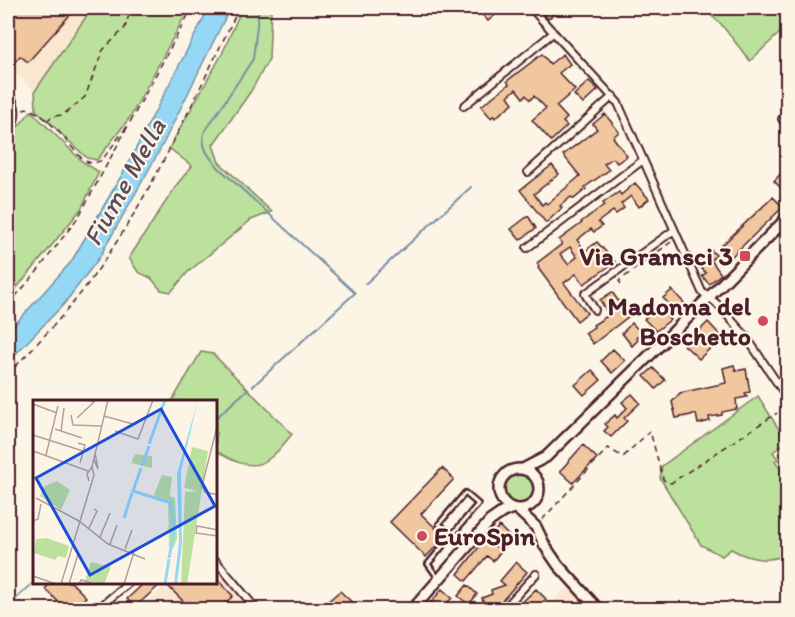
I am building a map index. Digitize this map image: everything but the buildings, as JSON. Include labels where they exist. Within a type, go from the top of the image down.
[{"type":"street","points":[[531,8],[618,103],[702,292],[724,311],[745,335],[788,399]]},
{"type":"street","points":[[464,106],[553,33]]},
{"type":"street","points":[[8,92],[15,103],[16,112],[14,123],[8,134]]},
{"type":"street","points":[[528,172],[613,96]]},
{"type":"street","points":[[782,119],[788,128]]},
{"type":"street","points":[[527,248],[643,160]]},
{"type":"street","points":[[412,609],[490,521],[498,506],[499,487],[504,475],[510,471],[523,469],[546,457],[788,216]]},
{"type":"street","points":[[594,310],[585,294],[674,231]]},
{"type":"street","points":[[490,521],[503,512],[531,506],[536,501],[539,494],[538,480],[546,457]]},
{"type":"street","points":[[523,469],[529,471],[538,480]]},
{"type":"street","points":[[500,494],[507,505],[538,526]]},
{"type":"street","points":[[536,501],[538,526],[544,546],[558,565],[599,609]]},
{"type":"street","points":[[218,563],[257,609]]},
{"type":"street","points":[[503,609],[536,574]]},
{"type":"street","points":[[96,609],[127,584]]},
{"type":"lane","points":[[439,579],[428,564],[452,535],[478,504],[465,493],[439,524],[452,535],[466,549]]},
{"type":"path","points":[[47,121],[52,116],[63,114],[85,98],[103,50],[125,28],[131,8]]},
{"type":"path","points":[[8,305],[36,273],[79,216],[192,8]]},
{"type":"path","points":[[8,374],[69,308],[100,267],[142,199],[239,8]]},
{"type":"path","points":[[16,112],[26,108],[36,111],[87,162],[102,160],[131,122]]},
{"type":"path","points":[[621,284],[619,281],[677,238]]},
{"type":"path","points":[[784,368],[788,362]]},
{"type":"path","points":[[538,526],[608,448],[623,457],[650,431],[663,479],[671,483],[777,413]]},
{"type":"shaded area","points":[[8,8],[92,8],[35,91],[8,67]]},
{"type":"shaded area","points":[[218,569],[252,609],[140,610],[161,589],[156,584],[218,584]]},
{"type":"shaded area","points":[[570,585],[591,609],[542,609]]},
{"type":"green space","points":[[92,8],[189,8],[131,116],[97,160],[87,158],[36,110],[35,91]]},
{"type":"green space","points":[[242,8],[271,8],[269,59],[251,91],[213,145],[219,162],[272,212],[251,220],[188,272],[171,292],[161,290],[151,278],[138,272],[129,258],[178,183],[192,166],[169,148],[222,54]]},
{"type":"green space","points":[[702,8],[787,8],[787,26],[750,61],[721,24]]},
{"type":"green space","points":[[31,111],[83,162],[99,172],[81,209],[8,298],[8,139]]},
{"type":"green space","points":[[201,352],[213,354],[292,434],[267,460],[259,464],[241,463],[218,452],[218,400],[173,400]]},
{"type":"green space","points":[[758,396],[787,442],[773,452],[778,459],[775,461],[782,471],[787,468],[787,554],[773,559],[759,559],[745,556],[731,549],[722,556],[701,545],[660,478],[662,466]]},
{"type":"green space","points":[[520,475],[531,479],[535,490],[531,501],[520,505],[509,501],[505,490],[509,479]]},
{"type":"water","name":"Fiume Mella","points":[[209,8],[230,8],[161,148],[99,258],[64,304],[8,362],[8,332],[71,262],[123,173]]},
{"type":"waterway","points":[[253,386],[355,293],[219,168],[205,148],[204,133],[253,59],[259,8]]},
{"type":"waterway","points":[[365,284],[471,187]]},
{"type":"waterway","points":[[218,416],[247,390]]},
{"type":"waterway","points":[[8,606],[33,583]]},
{"type":"place","name":"Via Gramsci 3","points":[[745,256]]},
{"type":"place","name":"Madonna del Boschetto","points":[[763,321]]},
{"type":"place","name":"EuroSpin","points":[[422,536]]}]
